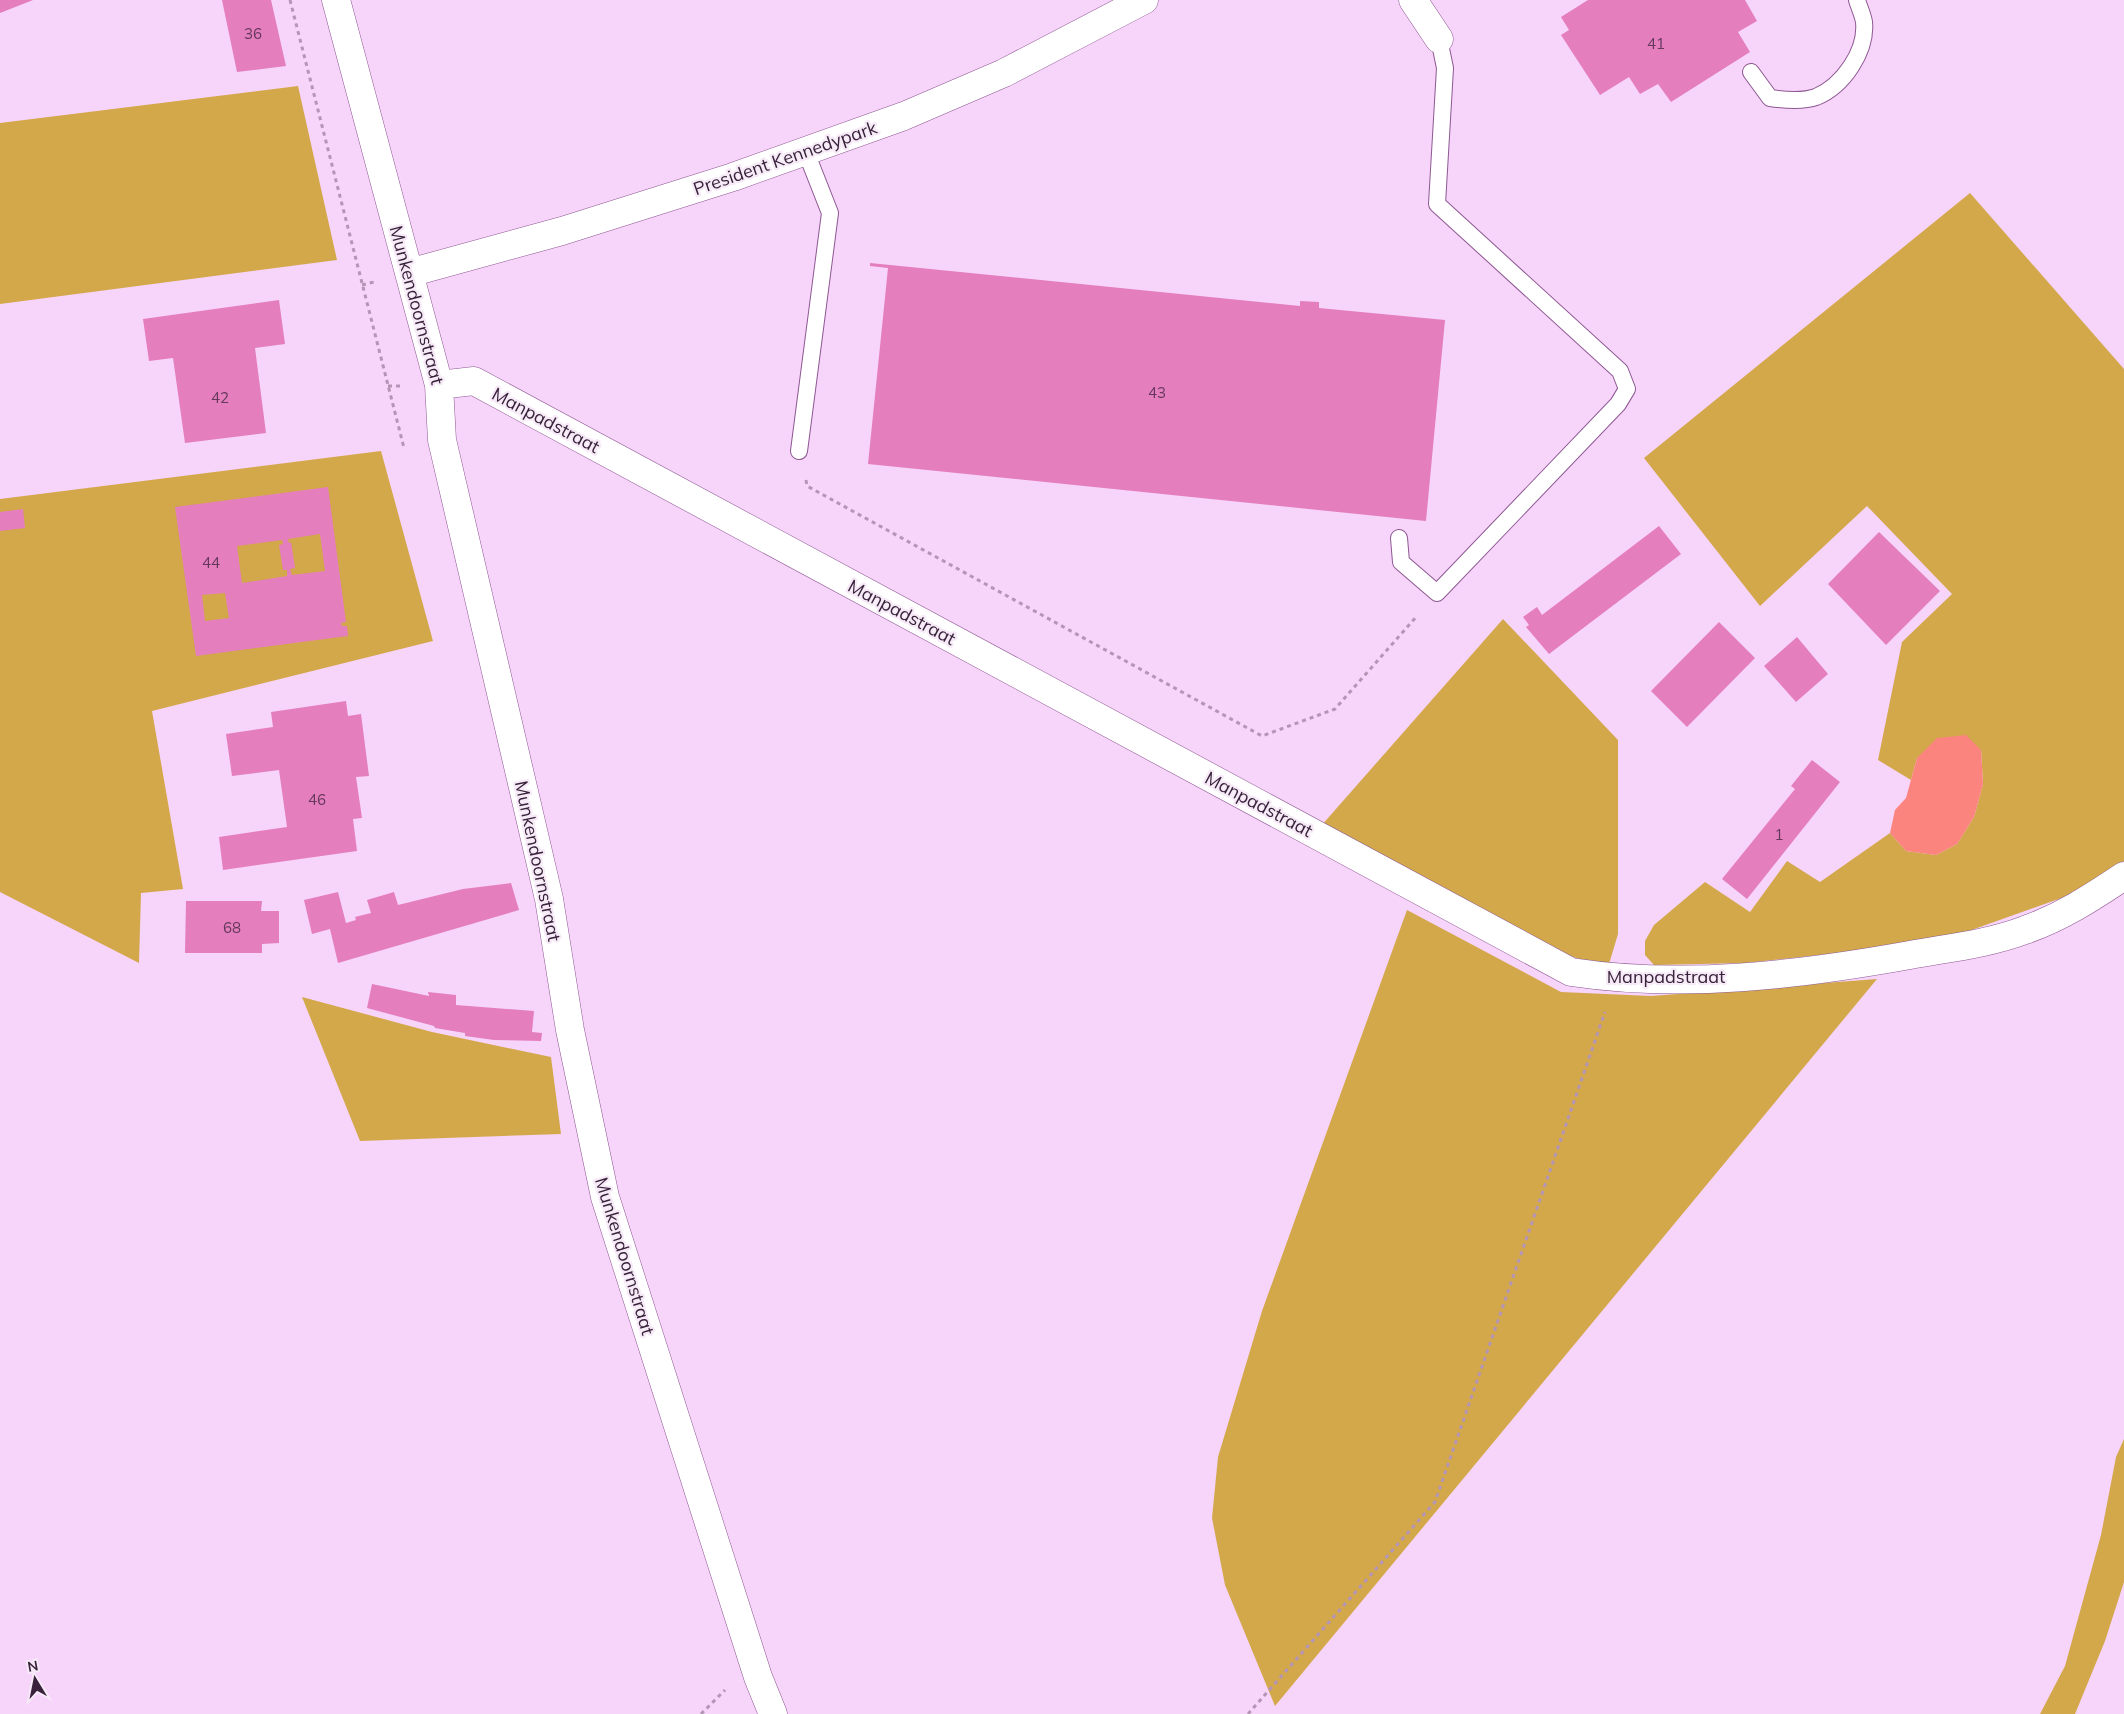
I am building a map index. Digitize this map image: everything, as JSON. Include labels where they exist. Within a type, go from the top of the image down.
[{"type":"street","name":"Munkendoornstraat","points":[[336,0],[440,384],[442,440],[549,899],[570,1030],[605,1197],[758,1677],[773,1714]]},
{"type":"street","name":"President Kennedypark","points":[[409,273],[562,231],[806,152],[904,116],[1004,73],[1144,0]]},
{"type":"street","points":[[1413,0],[1439,39]]},
{"type":"street","name":"Manpadstraat","points":[[440,384],[474,381],[1571,972],[1617,979],[1698,980],[1791,972],[1878,961],[1978,943],[2024,931],[2072,911],[2124,876]]},
{"type":"lane","points":[[1751,72],[1770,98],[1789,101],[1816,97],[1842,78],[1859,55],[1864,23],[1857,0]]},
{"type":"lane","points":[[1399,538],[1401,562],[1437,593],[1618,404],[1627,388],[1620,371],[1437,204],[1445,68],[1439,39]]},
{"type":"lane","points":[[799,452],[830,213],[806,152]]},
{"type":"path","points":[[799,452],[807,486],[1262,736],[1335,709],[1437,593]]},
{"type":"path","points":[[1248,1714],[1435,1502],[1617,979]]},
{"type":"shaded area","points":[[298,86],[337,260],[0,304],[0,123]]},
{"type":"shaded area","points":[[1970,193],[2124,369],[2124,861],[2070,895],[1966,932],[1855,951],[1745,963],[1654,965],[1645,955],[1645,941],[1654,925],[1705,882],[1750,912],[1787,861],[1820,882],[1890,833],[1906,851],[1936,855],[1957,844],[1974,817],[1983,784],[1981,750],[1917,758],[1911,780],[1878,760],[1902,642],[1952,594],[1867,506],[1760,606],[1644,458]]},
{"type":"shaded area","points":[[381,451],[433,641],[152,711],[183,889],[141,893],[139,963],[0,892],[0,499]]},
{"type":"shaded area","points":[[1503,619],[1618,740],[1618,934],[1609,964],[1582,960],[1563,953],[1321,826]]},
{"type":"shaded area","points":[[1966,735],[1981,750],[1983,784],[1974,817],[1957,844],[1936,855],[1906,851],[1890,833],[1895,810],[1906,798],[1917,758],[1937,738]]},
{"type":"shaded area","points":[[1407,910],[1561,992],[1651,996],[1877,979],[1275,1706],[1225,1585],[1212,1518],[1218,1457],[1262,1311]]},
{"type":"shaded area","points":[[302,997],[432,1032],[551,1057],[561,1134],[360,1141]]},
{"type":"shaded area","points":[[2124,1439],[2124,1582],[2105,1641],[2075,1714],[2040,1714],[2065,1666],[2101,1535],[2116,1457]]},
{"type":"building","points":[[0,0],[33,0],[0,13]]},
{"type":"building","points":[[222,0],[271,0],[286,66],[237,72]]},
{"type":"building","points":[[1588,0],[1745,0],[1757,21],[1738,32],[1750,52],[1671,102],[1658,84],[1640,94],[1629,77],[1600,95],[1561,35],[1569,30],[1561,17]]},
{"type":"building","points":[[870,263],[1300,306],[1300,301],[1319,302],[1319,308],[1445,320],[1426,521],[868,464],[888,268],[870,266]]},
{"type":"building","points":[[279,300],[285,344],[255,348],[266,433],[185,443],[173,358],[149,361],[143,319]]},
{"type":"building","points":[[328,487],[346,622],[341,623],[342,626],[347,626],[348,636],[196,656],[175,507]],"holes":[[[320,534],[325,571],[292,575],[290,569],[295,568],[291,542],[289,543],[288,539]],[[282,540],[283,544],[279,545],[283,570],[287,570],[287,576],[242,583],[237,546]],[[225,593],[229,618],[205,621],[202,595]]]},
{"type":"building","points":[[23,509],[25,528],[0,531],[0,512]]},
{"type":"building","points":[[1659,526],[1681,554],[1549,654],[1526,627],[1529,625],[1523,617],[1537,607],[1542,615]]},
{"type":"building","points":[[1879,532],[1940,591],[1886,645],[1828,584]]},
{"type":"building","points":[[1719,622],[1755,658],[1687,727],[1651,691]]},
{"type":"building","points":[[1797,637],[1828,674],[1796,702],[1764,666]]},
{"type":"building","points":[[346,701],[348,716],[361,714],[369,776],[356,777],[362,818],[353,819],[357,851],[223,870],[219,837],[287,827],[279,770],[232,776],[226,734],[273,727],[271,712]]},
{"type":"building","points":[[1812,760],[1840,782],[1747,899],[1722,879],[1795,789],[1791,786]]},
{"type":"building","points":[[511,883],[519,910],[338,963],[330,929],[312,934],[304,900],[338,892],[346,923],[356,920],[355,917],[371,913],[367,900],[394,892],[398,905],[463,889]]},
{"type":"building","points":[[186,901],[262,901],[261,911],[279,911],[279,943],[262,944],[262,953],[185,953]]},
{"type":"building","points":[[372,984],[429,996],[428,992],[456,995],[456,1005],[534,1011],[532,1032],[542,1033],[541,1041],[494,1040],[465,1036],[465,1033],[435,1028],[434,1026],[367,1008]]}]
